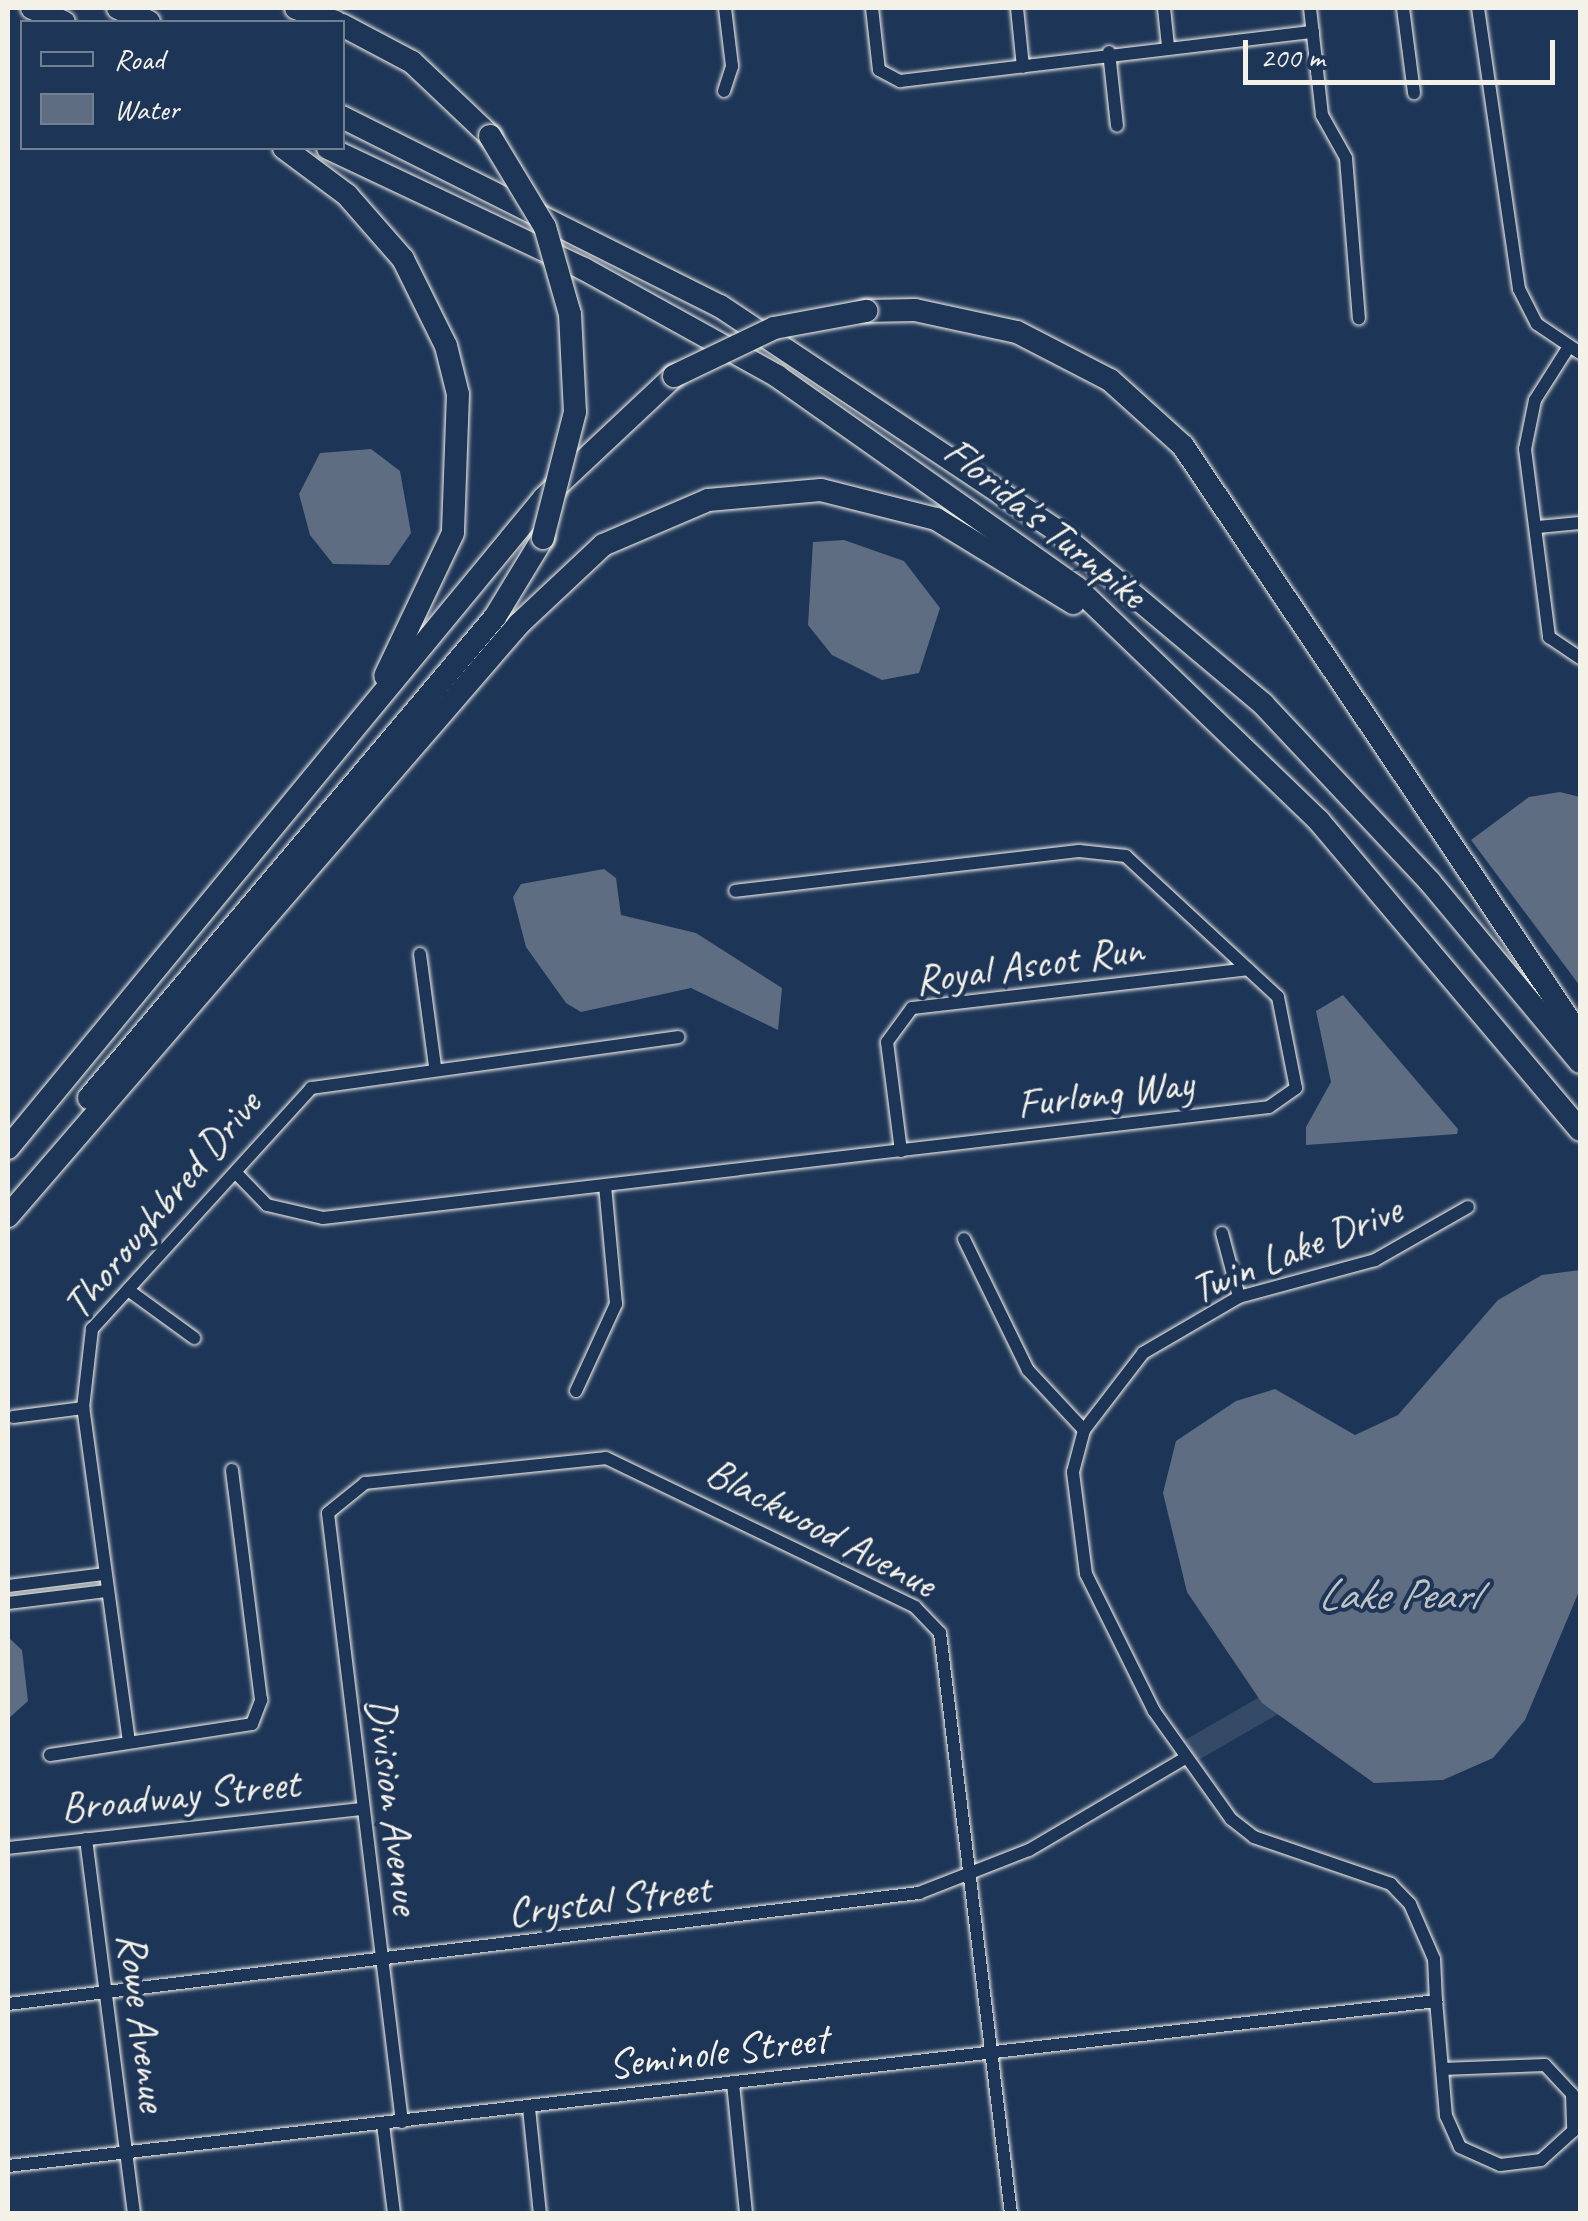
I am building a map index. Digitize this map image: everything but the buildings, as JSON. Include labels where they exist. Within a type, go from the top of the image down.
[{"type":"highway","points":[[32,8],[59,20]]},
{"type":"highway","points":[[118,8],[145,20]]},
{"type":"highway","points":[[296,8],[328,20]]},
{"type":"highway","points":[[8,1198],[495,617],[543,538],[575,412],[570,314],[545,227],[490,136],[412,62],[345,27]]},
{"type":"highway","name":"Florida's Turnpike","points":[[345,118],[720,306],[1057,531],[1263,704],[1430,882],[1580,1062]]},
{"type":"highway","points":[[279,818],[365,707],[439,577],[463,440],[446,346],[403,259],[347,196],[287,150]]},
{"type":"highway","name":"Florida's Turnpike","points":[[332,150],[584,268],[778,376],[974,506],[1153,663],[1319,822],[1580,1130]]},
{"type":"highway","points":[[8,1148],[544,498],[674,376],[774,328],[866,311],[914,310],[1017,332],[1110,380],[1160,423],[1218,491],[1580,1036]]},
{"type":"highway","points":[[8,1216],[562,577],[654,518],[764,491],[874,500],[987,545],[1153,663]]},
{"type":"street","points":[[724,90],[732,66],[726,8]]},
{"type":"street","points":[[872,8],[879,70],[900,81],[1024,67],[1109,52],[1313,32]]},
{"type":"street","points":[[1017,8],[1024,67]]},
{"type":"street","points":[[1164,8],[1168,46]]},
{"type":"street","points":[[1310,8],[1322,115],[1346,158],[1358,318]]},
{"type":"street","points":[[1404,8],[1414,93]]},
{"type":"street","points":[[1478,8],[1519,289],[1538,324],[1574,350],[1528,422],[1549,637],[1580,658]]},
{"type":"street","points":[[1109,52],[1117,126]]},
{"type":"street","points":[[1538,527],[1580,522]]},
{"type":"street","name":"Furlong Way","points":[[237,1174],[267,1205],[323,1218],[1285,1102],[1299,1072],[1290,1022],[1248,969],[1146,869],[1105,850],[735,891]]},
{"type":"street","points":[[420,954],[434,1067]]},
{"type":"street","name":"Royal Ascot Run","points":[[900,1151],[888,1028],[912,1008],[1248,969]]},
{"type":"street","name":"Thoroughbred Drive","points":[[129,1742],[83,1408],[82,1350],[128,1290],[311,1088],[434,1067],[678,1036]]},
{"type":"street","points":[[576,1391],[616,1304],[605,1186]]},
{"type":"street","name":"Twin Lake Drive","points":[[1084,1430],[1143,1353],[1239,1298],[1375,1260],[1468,1207]]},
{"type":"street","points":[[1222,1234],[1239,1298]]},
{"type":"street","points":[[964,1239],[1028,1370],[1084,1430],[1073,1524],[1086,1574],[1184,1758],[1254,1837],[1398,1891],[1427,1936],[1446,2116],[1479,2163],[1542,2160],[1573,2131],[1572,2094],[1545,2065],[1442,2070]]},
{"type":"street","points":[[128,1290],[194,1338]]},
{"type":"street","points":[[12,1416],[83,1408]]},
{"type":"street","name":"Blackwood Avenue","points":[[334,1500],[365,1483],[606,1458],[932,1618],[949,1662],[1011,2214]]},
{"type":"street","points":[[50,1755],[238,1731],[260,1712],[232,1470]]},
{"type":"street","name":"Division Avenue","points":[[334,1500],[325,1532],[402,2122]]},
{"type":"street","points":[[8,1586],[105,1574]]},
{"type":"street","points":[[8,1603],[106,1591]]},
{"type":"street","name":"Crystal Street","points":[[8,2004],[868,1904],[974,1877],[1184,1758]]},
{"type":"street","name":"Broadway Street","points":[[8,1848],[360,1809]]},
{"type":"street","name":"Rowe Avenue","points":[[86,1839],[134,2214]]},
{"type":"street","name":"Seminole Street","points":[[8,2166],[1436,2001]]},
{"type":"street","points":[[733,2083],[746,2214]]},
{"type":"street","points":[[529,2108],[540,2214]]},
{"type":"street","points":[[383,2124],[394,2214]]},
{"type":"shaded area","points":[[1289,1680],[1301,1701],[1197,1761],[1185,1740]]},
{"type":"water","points":[[371,449],[400,471],[411,533],[389,565],[333,564],[310,535],[299,494],[320,453]]},
{"type":"water","points":[[844,540],[904,561],[940,608],[919,673],[882,680],[832,655],[808,625],[813,542]]},
{"type":"water","points":[[1560,792],[1580,797],[1580,986],[1471,840],[1529,797]]},
{"type":"water","points":[[604,869],[616,878],[621,915],[696,933],[782,988],[778,1030],[691,988],[581,1012],[566,1003],[526,947],[513,897],[521,884]]},
{"type":"water","points":[[1343,995],[1458,1129],[1457,1134],[1306,1145],[1306,1127],[1331,1082],[1316,1011]]},
{"type":"water","name":"Lake Pearl","points":[[1580,1270],[1580,1589],[1525,1720],[1493,1758],[1443,1780],[1374,1783],[1262,1703],[1187,1592],[1163,1493],[1176,1441],[1236,1401],[1275,1389],[1355,1435],[1398,1415],[1498,1300],[1542,1275]]},
{"type":"water","points":[[8,1637],[22,1650],[28,1701],[8,1719]]}]
